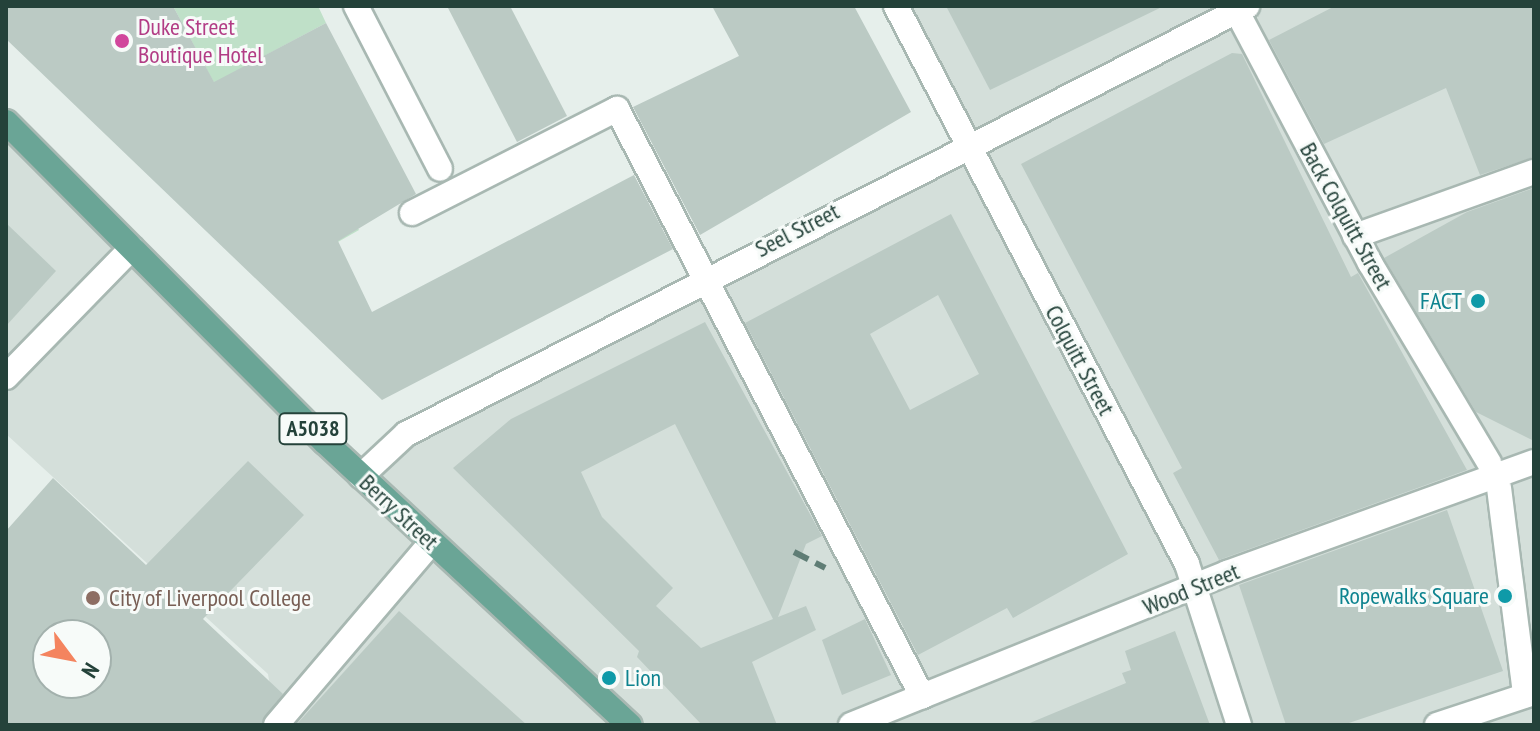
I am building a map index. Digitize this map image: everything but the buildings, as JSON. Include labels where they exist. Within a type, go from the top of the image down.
[{"type":"main road","name":"Berry Street","points":[[8,129],[361,476],[630,725]]},
{"type":"street","points":[[356,6],[440,169]]},
{"type":"street","name":"Colquitt Street","points":[[896,6],[1193,587],[1239,725]]},
{"type":"street","name":"Seel Street","points":[[361,476],[406,434],[704,278],[1239,8]]},
{"type":"street","name":"Back Colquitt Street","points":[[1239,8],[1355,236],[1489,463]]},
{"type":"street","points":[[412,213],[617,109],[922,696]]},
{"type":"street","points":[[1355,236],[1534,172]]},
{"type":"street","points":[[6,377],[132,248]]},
{"type":"street","name":"Wood Street","points":[[851,725],[1193,587],[1534,462]]},
{"type":"street","points":[[1437,725],[1530,694],[1499,488]]},
{"type":"street","points":[[276,725],[431,543]]},
{"type":"shaded area","points":[[896,6],[1534,6],[1534,725],[276,725],[268,674],[6,434],[6,122],[361,475],[406,434],[968,143]]},
{"type":"green space","points":[[173,6],[318,6],[326,23],[266,55],[359,230],[308,259]]},
{"type":"railway","points":[[794,552],[825,568]]},
{"type":"place","name":"Duke Street Boutique Hotel","points":[[122,41]]},
{"type":"place","name":"FACT","points":[[1478,301]]},
{"type":"place","name":"Ropewalks Square","points":[[1505,596]]},
{"type":"place","name":"City of Liverpool College","points":[[93,598]]},
{"type":"place","name":"Lion","points":[[609,678]]}]
